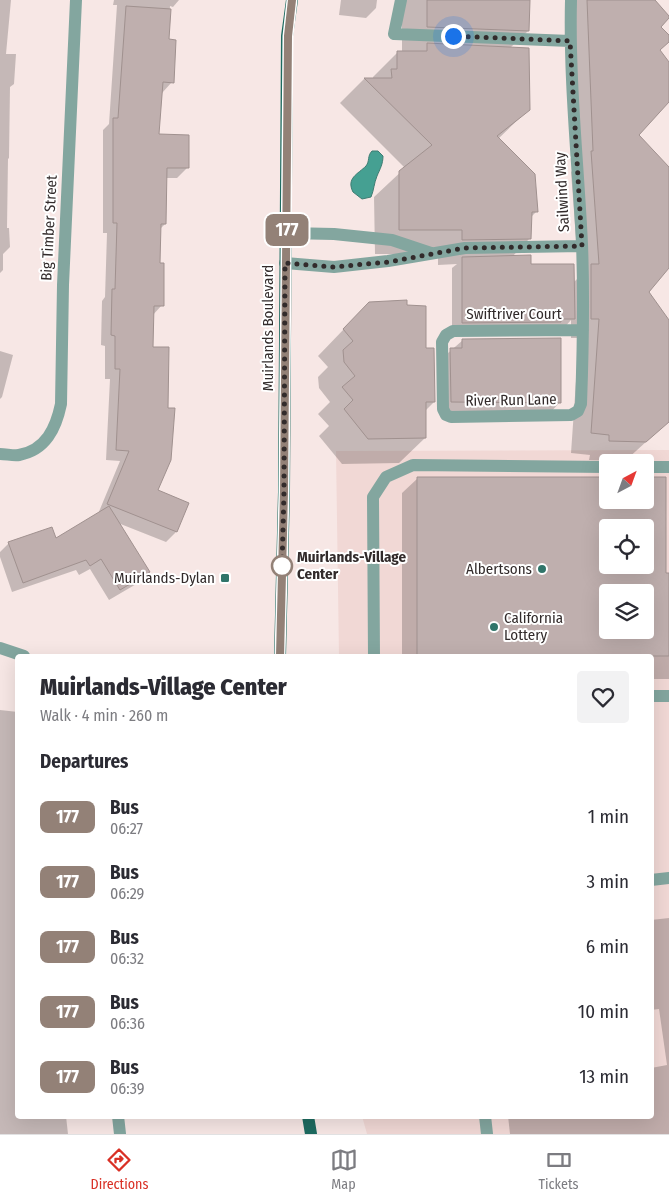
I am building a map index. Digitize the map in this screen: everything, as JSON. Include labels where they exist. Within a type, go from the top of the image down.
[{"type":"main road","name":"Muirlands Boulevard","points":[[280,654],[284,492],[288,36],[292,0]]},
{"type":"main road","points":[[308,1119],[311,1134]]},
{"type":"street","name":"Big Timber Street","points":[[0,454],[18,456],[35,450],[48,438],[57,422],[61,404],[63,285],[76,0]]},
{"type":"street","points":[[401,0],[394,34],[570,41]]},
{"type":"street","name":"Sailwind Way","points":[[571,0],[570,41],[582,246],[583,330],[581,404],[578,411]]},
{"type":"street","points":[[287,233],[334,234],[392,240],[434,253]]},
{"type":"street","points":[[285,263],[334,267],[388,262],[465,248],[582,246]]},
{"type":"street","name":"Swiftriver Court","points":[[446,414],[443,409],[442,342],[446,335],[453,330],[583,330]]},
{"type":"street","name":"River Run Lane","points":[[446,414],[451,417],[571,415],[578,411]]},
{"type":"street","points":[[374,654],[373,497],[386,478],[413,465],[599,467]]},
{"type":"street","points":[[654,467],[669,467]]},
{"type":"street","points":[[0,648],[18,654]]},
{"type":"street","points":[[654,696],[669,696]]},
{"type":"street","points":[[654,880],[669,878]]},
{"type":"street","points":[[118,1119],[120,1134]]},
{"type":"street","points":[[485,1119],[487,1134]]},
{"type":"shaded area","points":[[669,450],[669,1134],[367,1134],[363,1119],[654,1119],[654,654],[339,654],[336,451]]},
{"type":"water","points":[[372,151],[378,151],[383,156],[382,162],[371,197],[362,199],[353,192],[351,183],[354,177],[366,166]]},
{"type":"building","points":[[427,0],[530,0],[529,31],[427,27]]},
{"type":"building","points":[[587,0],[655,0],[669,16],[661,27],[669,35],[669,42],[660,50],[669,62],[669,102],[639,135],[669,167],[669,268],[649,292],[669,320],[669,422],[646,442],[609,441],[609,435],[591,433],[599,319],[591,319],[591,264],[599,264],[591,151],[593,151]]},
{"type":"building","points":[[126,6],[171,9],[169,39],[176,40],[174,83],[163,82],[159,134],[189,135],[189,168],[167,168],[166,224],[161,224],[160,263],[164,263],[164,306],[154,306],[153,347],[169,347],[168,408],[175,408],[171,460],[158,490],[189,503],[177,532],[107,504],[129,451],[116,450],[120,369],[115,369],[115,336],[111,335],[112,289],[115,289],[117,223],[113,223],[113,118],[118,118]]},
{"type":"building","points":[[427,43],[529,48],[530,110],[497,136],[535,174],[538,212],[532,212],[531,239],[462,240],[462,230],[399,230],[399,171],[432,145],[364,78],[392,78],[391,69],[397,69],[397,51],[427,51]]},
{"type":"building","points":[[531,255],[531,264],[574,264],[575,319],[561,319],[561,322],[462,323],[462,257]]},
{"type":"building","points":[[407,300],[407,305],[426,306],[426,348],[434,348],[435,402],[426,402],[426,438],[368,439],[344,409],[353,400],[342,387],[355,376],[344,362],[343,350],[353,341],[343,329],[369,302]]},
{"type":"building","points":[[561,338],[561,403],[451,402],[450,348],[462,348],[462,339]]},
{"type":"building","name":"Albertsons","points":[[417,477],[599,477],[599,509],[654,509],[654,477],[666,477],[666,573],[669,573],[669,656],[654,656],[654,654],[417,654]]},
{"type":"building","points":[[109,506],[150,572],[120,590],[101,559],[90,566],[86,560],[23,583],[8,542],[52,527],[56,538]]},
{"type":"bus line","name":"177","points":[[280,654],[284,492],[288,36],[292,0]]},
{"type":"place","name":"Muirlands-Village Center","points":[[282,566]]},
{"type":"place","name":"Albertsons","points":[[542,569]]},
{"type":"place","name":"Muirlands-Dylan","points":[[225,578]]},
{"type":"place","name":"California Lottery","points":[[494,627]]},
{"type":"route","points":[[282,566],[285,263],[334,267],[388,262],[465,248],[582,246],[570,41],[453,36]]}]
